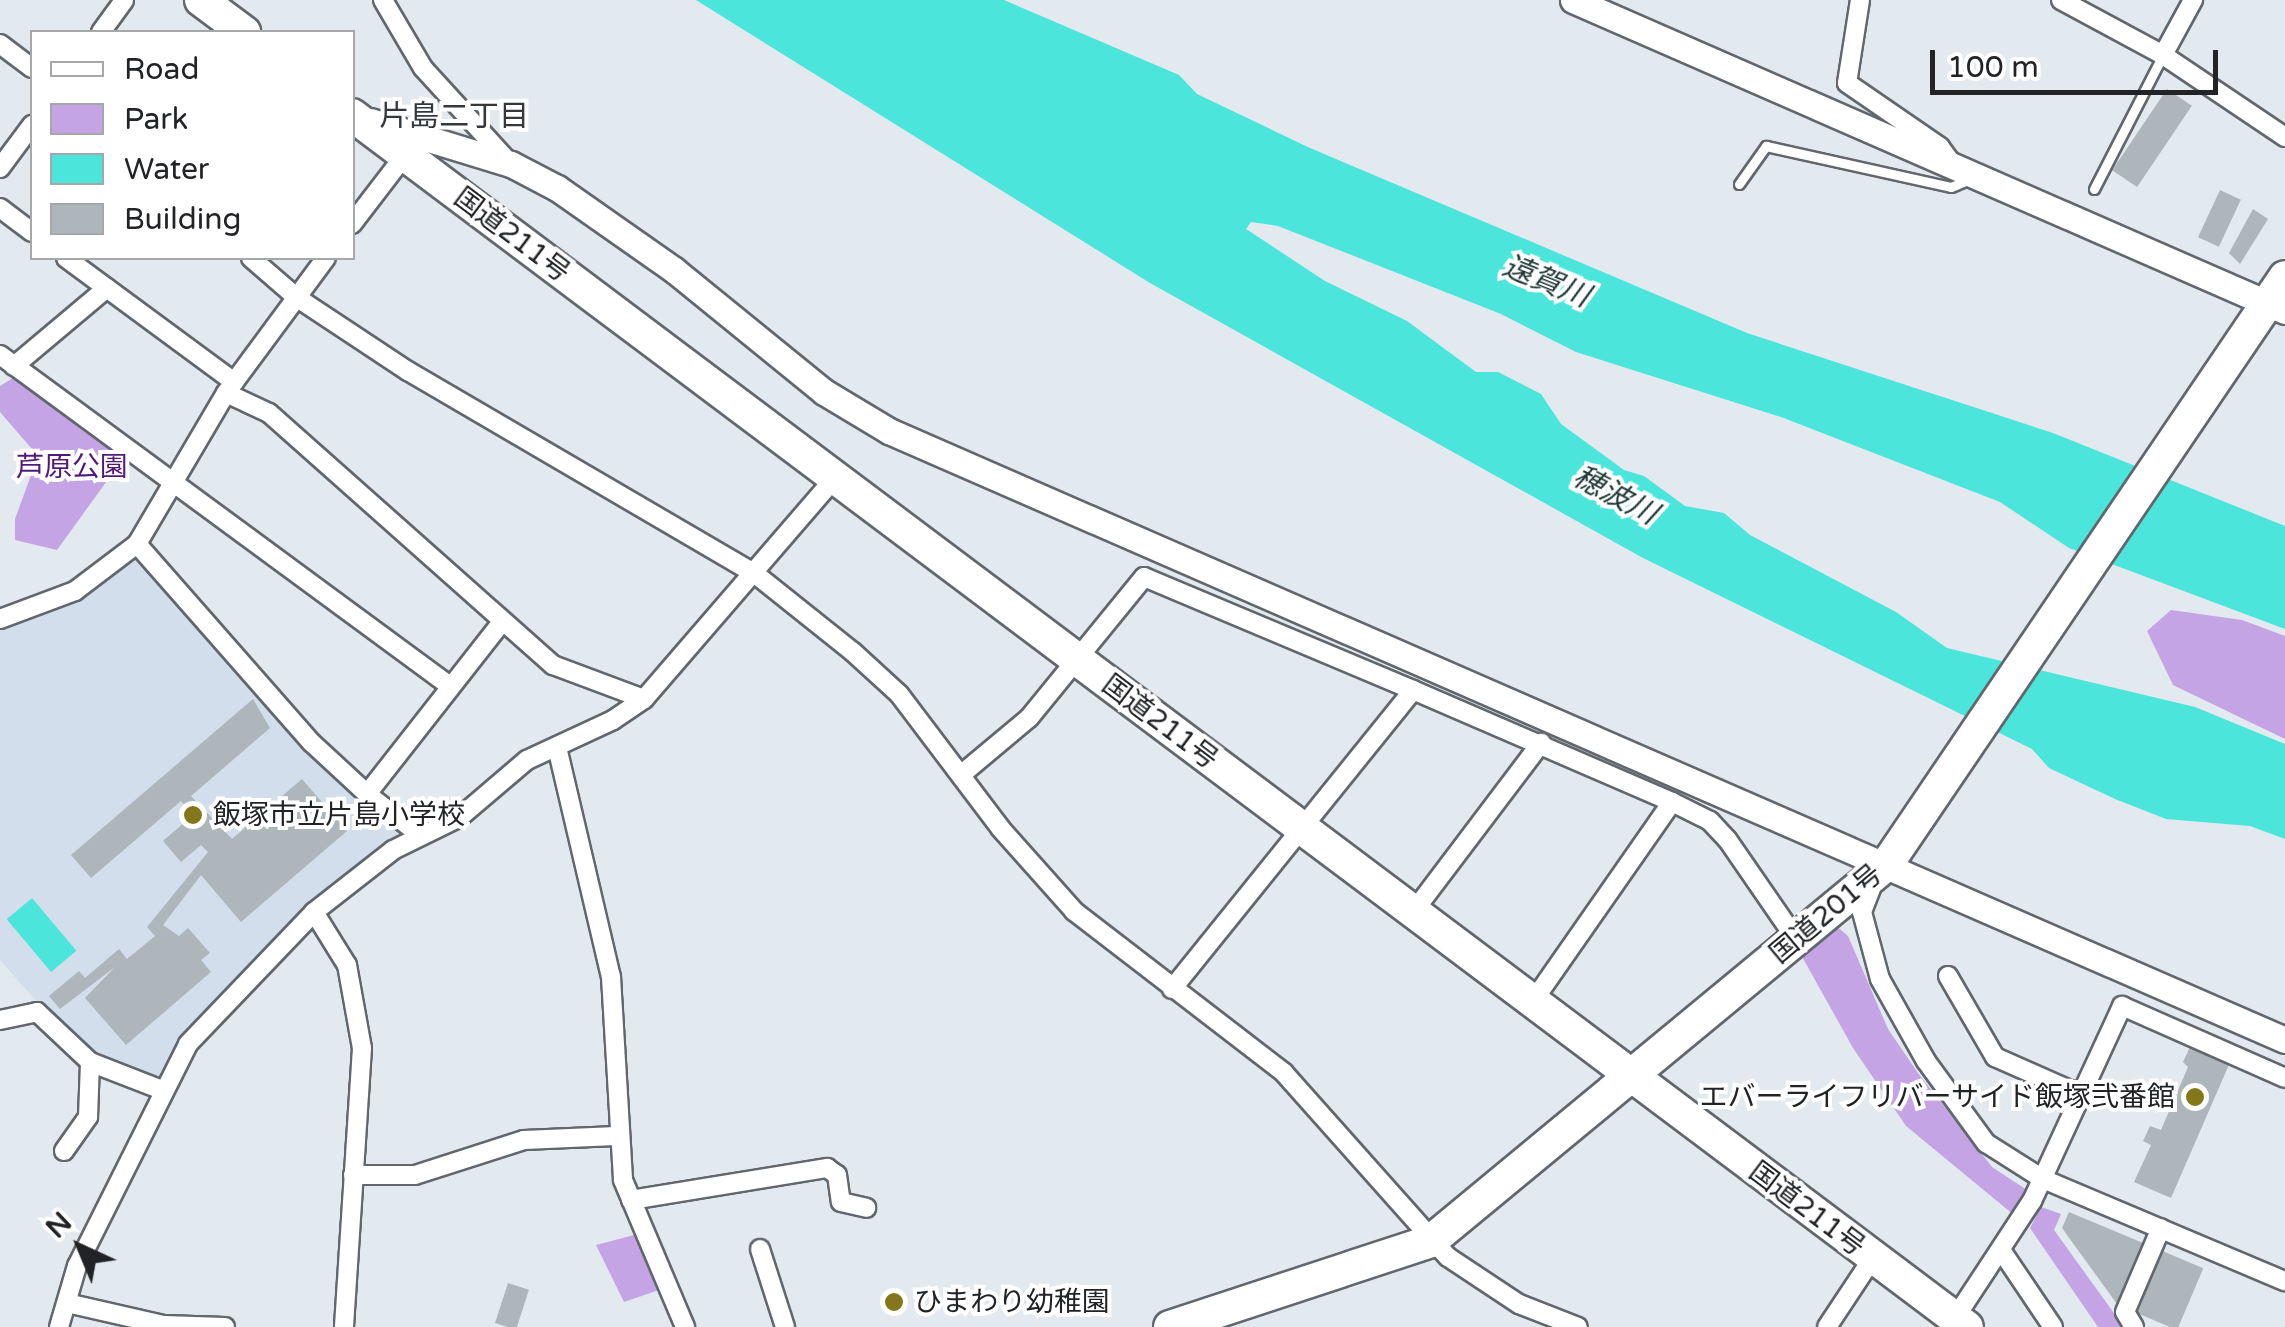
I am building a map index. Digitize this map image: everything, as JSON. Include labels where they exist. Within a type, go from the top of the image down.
[{"type":"highway","points":[[201,0],[241,30]]},
{"type":"highway","name":"国道211号","points":[[355,118],[1961,1323]]},
{"type":"highway","name":"国道201号","points":[[1170,1327],[1431,1241],[1894,856],[2274,302]]},
{"type":"street","points":[[102,30],[124,0]]},
{"type":"street","points":[[384,0],[423,68],[511,164]]},
{"type":"street","points":[[1573,0],[1965,173],[2274,302]]},
{"type":"street","points":[[1860,0],[1847,83],[1940,147],[1965,173]]},
{"type":"street","points":[[2062,0],[2163,55],[2285,137]]},
{"type":"street","points":[[2163,55],[2193,0]]},
{"type":"street","points":[[0,44],[30,66]]},
{"type":"street","points":[[355,117],[511,164],[597,215],[824,392],[888,431],[1894,856],[2285,1040]]},
{"type":"street","points":[[0,168],[30,128]]},
{"type":"street","points":[[355,220],[405,155]]},
{"type":"street","points":[[0,208],[30,230]]},
{"type":"street","points":[[69,260],[230,388],[270,413],[501,623],[553,665],[644,699]]},
{"type":"street","points":[[253,260],[296,297],[408,371],[754,573],[898,694],[1074,911],[1284,1072],[1431,1241],[1520,1304],[1578,1327]]},
{"type":"street","points":[[0,619],[75,591],[136,544],[171,479],[230,388],[324,260]]},
{"type":"street","points":[[107,288],[7,360],[450,686]]},
{"type":"street","points":[[59,1327],[78,1266],[188,1044],[314,912],[420,835],[460,817],[526,760],[644,699],[834,478]]},
{"type":"street","points":[[136,544],[312,743],[420,835]]},
{"type":"street","points":[[962,774],[1029,718],[1079,662],[1144,577],[1541,743],[1710,821],[1727,839],[1796,939]]},
{"type":"street","points":[[368,794],[501,623]]},
{"type":"street","points":[[1172,989],[1305,830],[1413,690]]},
{"type":"street","points":[[1414,912],[1541,743]]},
{"type":"street","points":[[556,747],[611,977],[616,1136],[631,1200],[685,1327]]},
{"type":"street","points":[[1532,1001],[1672,802]]},
{"type":"street","points":[[1894,856],[1862,912],[1880,979],[1926,1061],[1978,1133],[2043,1178],[2285,1282]]},
{"type":"street","points":[[314,912],[333,935],[358,1005],[362,1048],[344,1327]]},
{"type":"street","points":[[1948,976],[1995,1057],[2081,1095]]},
{"type":"street","points":[[1961,1323],[2043,1178],[2122,1006],[2285,1078]]},
{"type":"street","points":[[0,1020],[37,1012],[90,1062],[162,1090]]},
{"type":"street","points":[[64,1151],[88,1117],[90,1062]]},
{"type":"street","points":[[352,1175],[415,1175],[524,1140],[616,1136]]},
{"type":"street","points":[[631,1200],[826,1168],[844,1192],[841,1202],[866,1208]]},
{"type":"street","points":[[2134,1327],[2125,1312],[2161,1228]]},
{"type":"street","points":[[760,1249],[785,1327]]},
{"type":"street","points":[[2001,1250],[2053,1327]]},
{"type":"street","points":[[1828,1327],[1872,1259]]},
{"type":"street","points":[[66,1303],[164,1324],[222,1327]]},
{"type":"lane","points":[[2094,189],[2163,55]]},
{"type":"lane","points":[[1739,184],[1766,146],[1951,187],[1965,173]]},
{"type":"shaded area","name":"飯塚市立片島小学校","points":[[137,552],[407,833],[305,909],[188,1029],[158,1083],[79,1049],[0,960],[0,627],[75,601]]},
{"type":"green space","name":"芦原公園","points":[[16,376],[125,456],[57,550],[15,540],[15,519],[38,456],[0,412],[0,386]]},
{"type":"green space","points":[[2171,610],[2242,620],[2285,636],[2285,739],[2173,685],[2147,631]]},
{"type":"green space","points":[[1835,925],[1848,936],[1888,1029],[1918,1073],[1992,1167],[2030,1192],[2014,1215],[1906,1126],[1853,1048],[1800,953]]},
{"type":"green space","points":[[2041,1207],[2061,1214],[2054,1230],[2124,1327],[2098,1327],[2030,1228]]},
{"type":"green space","points":[[638,1234],[659,1290],[624,1302],[596,1245]]},
{"type":"water","points":[[696,0],[1004,0],[1179,75],[1197,94],[1310,148],[1747,333],[2053,433],[2285,526],[2285,629],[2069,548],[2000,502],[1781,417],[1576,352],[1501,314],[1278,226],[1251,222],[1246,229],[1325,281],[1407,321],[1476,372],[1498,372],[1541,394],[1561,424],[1624,470],[1644,476],[1685,506],[1724,513],[1750,535],[1896,612],[1947,648],[2195,707],[2285,744],[2285,839],[2250,826],[2166,819],[2115,799],[2049,768],[2032,749],[1643,558],[1150,283]]},
{"type":"water","points":[[32,898],[76,951],[51,972],[7,919]]},
{"type":"building","points":[[2167,89],[2192,106],[2137,187],[2112,170]]},
{"type":"building","points":[[2220,190],[2241,200],[2219,247],[2198,237]]},
{"type":"building","points":[[2253,209],[2268,219],[2240,264],[2229,253]]},
{"type":"building","points":[[253,699],[270,728],[191,796],[232,839],[302,779],[347,831],[241,922],[201,875],[163,925],[179,936],[188,928],[210,953],[201,960],[211,972],[126,1045],[85,998],[115,967],[60,1009],[49,996],[79,971],[85,978],[119,949],[127,959],[155,936],[147,927],[208,852],[201,845],[181,862],[163,841],[193,815],[181,801],[91,878],[71,855]]},
{"type":"building","name":"エバーライフリバーサイド飯塚弐番館","points":[[2190,1047],[2231,1060],[2171,1198],[2134,1182],[2151,1145],[2143,1141],[2150,1126],[2161,1130],[2188,1067],[2183,1062]]},
{"type":"building","points":[[2069,1212],[2143,1243],[2117,1304],[2062,1228]]},
{"type":"building","points":[[2160,1250],[2203,1268],[2178,1327],[2134,1312]]},
{"type":"building","points":[[508,1283],[529,1290],[517,1327],[495,1323]]},
{"type":"place","name":"飯塚市立片島小学校","points":[[193,815]]},
{"type":"place","name":"エバーライフリバーサイド飯塚弐番館","points":[[2195,1097]]},
{"type":"place","name":"ひまわり幼稚園","points":[[894,1302]]},
{"type":"district","name":"片島二丁目","points":[[454,117]]},
{"type":"water label","name":"遠賀川","points":[[1546,282]]},
{"type":"water label","name":"穂波川","points":[[1615,496]]}]
